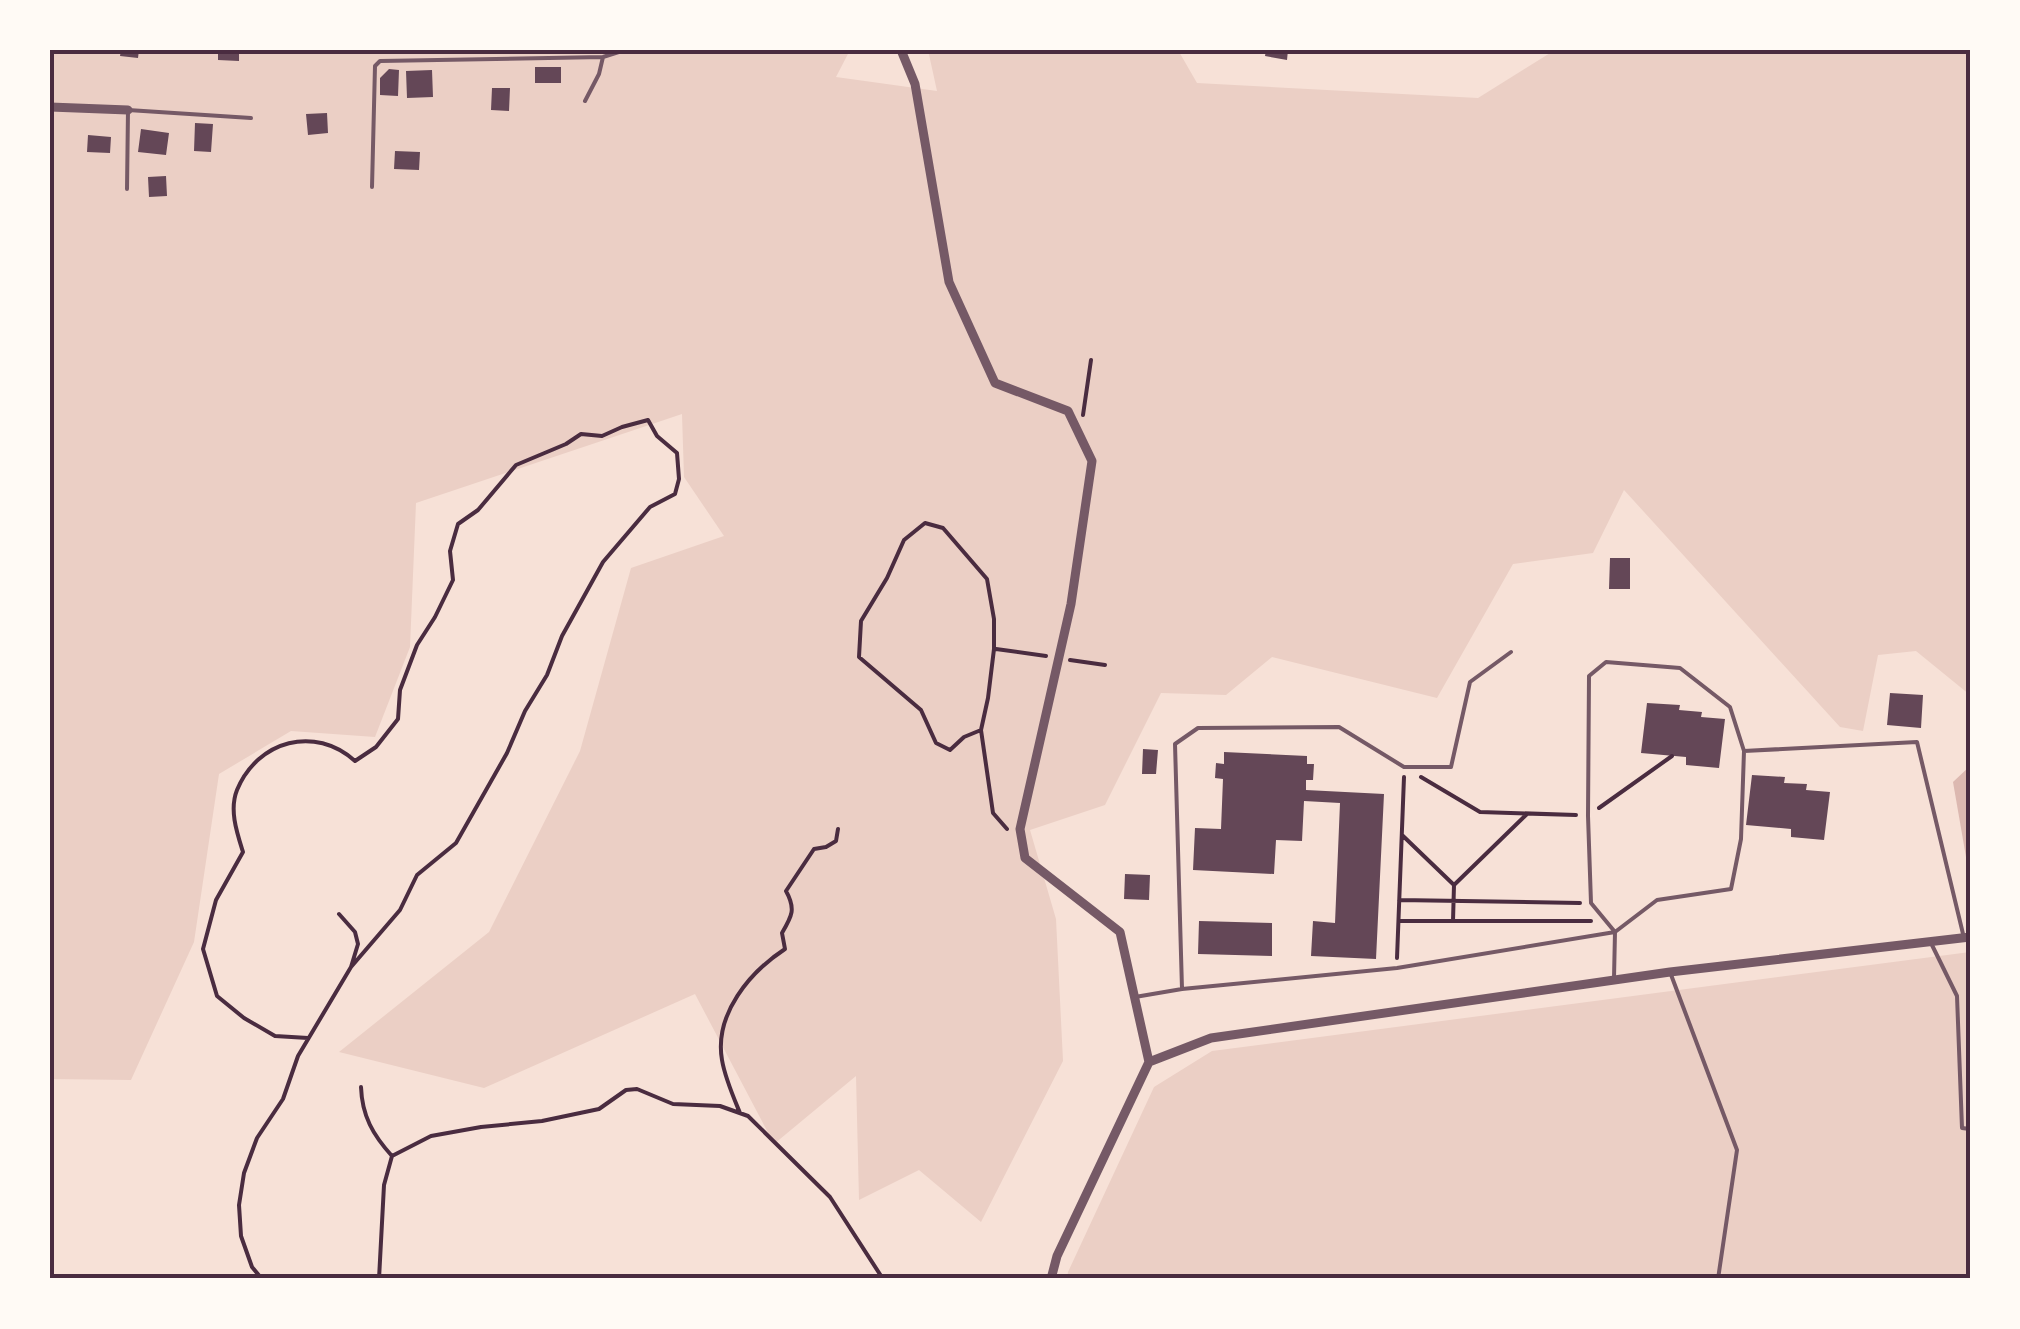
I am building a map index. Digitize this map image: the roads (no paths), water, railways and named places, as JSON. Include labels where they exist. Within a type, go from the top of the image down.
[{"type":"street","points":[[901,50],[915,84],[949,282],[996,383],[1068,411],[1092,461],[1071,604],[1020,829],[1025,858],[1120,932],[1149,1062],[1057,1256],[1051,1279]]},
{"type":"street","points":[[50,108],[128,110]]},
{"type":"street","points":[[1149,1062],[1210,1038],[1670,972],[1967,937]]},
{"type":"lane","points":[[372,187],[375,66],[380,61],[603,57],[625,50]]},
{"type":"lane","points":[[585,101],[603,57]]},
{"type":"lane","points":[[126,189],[128,110],[251,118]]},
{"type":"lane","points":[[1182,989],[1175,744],[1198,728],[1339,727],[1404,767],[1451,767],[1470,682],[1511,652]]},
{"type":"lane","points":[[1135,996],[1397,968],[1615,932],[1657,900],[1731,889],[1741,840],[1744,751],[1730,707],[1680,668],[1606,662],[1589,676],[1592,903],[1615,932],[1613,982]]},
{"type":"lane","points":[[1744,751],[1917,742],[1967,937]]},
{"type":"lane","points":[[1930,941],[1957,996],[1962,1128],[1970,1128]]},
{"type":"lane","points":[[1670,972],[1737,1150],[1718,1279]]}]
